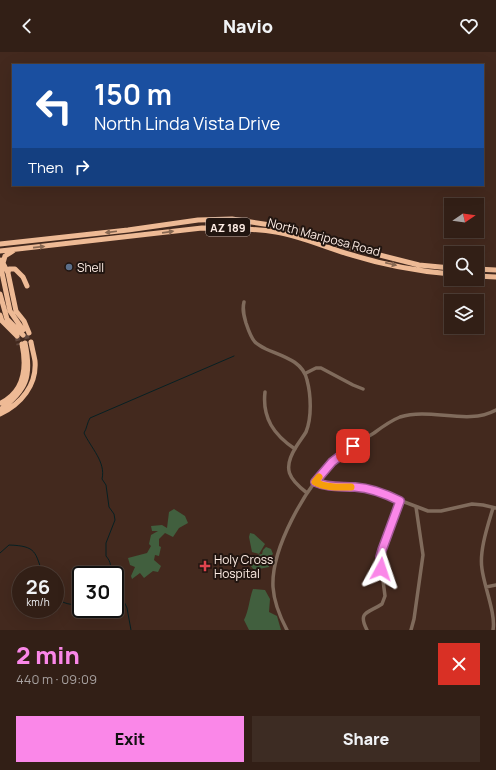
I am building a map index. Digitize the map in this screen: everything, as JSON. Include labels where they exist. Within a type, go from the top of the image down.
[{"type":"highway","name":"North Mariposa Road","points":[[0,244],[198,220],[232,219],[277,226],[316,236],[337,244],[419,265],[444,267]]},
{"type":"highway","name":"North Mariposa Road","points":[[0,251],[202,228],[236,227],[277,232],[315,242],[367,259],[417,271],[444,273]]},
{"type":"highway","points":[[2,258],[17,250]]},
{"type":"highway","points":[[2,258],[8,273],[16,311],[24,321],[23,334]]},
{"type":"highway","points":[[2,258],[13,311],[22,323],[23,334]]},
{"type":"highway","points":[[8,273],[9,269],[15,269],[23,277],[27,286]]},
{"type":"highway","points":[[484,269],[496,270]]},
{"type":"highway","points":[[484,276],[496,277]]},
{"type":"highway","points":[[0,280],[9,317],[23,334]]},
{"type":"highway","points":[[0,294],[7,319],[23,334]]},
{"type":"highway","points":[[0,306],[4,320],[23,334]]},
{"type":"highway","points":[[0,315],[2,321],[23,334]]},
{"type":"highway","points":[[0,404],[14,390],[20,379],[25,343]]},
{"type":"highway","points":[[0,410],[17,395],[28,376],[29,361],[25,343]]},
{"type":"highway","points":[[0,414],[20,400],[28,390],[34,377],[35,361],[25,343]]},
{"type":"street","points":[[244,302],[242,308],[246,325],[255,343],[297,363],[306,373],[309,385],[309,422],[289,464],[289,474],[294,482],[307,493]]},
{"type":"street","points":[[306,373],[310,370],[321,368],[363,389]]},
{"type":"street","points":[[265,392],[264,401],[267,418],[272,429],[279,438],[295,449]]},
{"type":"street","points":[[287,630],[275,601],[273,588],[278,553],[292,521],[307,493],[326,468],[346,450],[389,423],[400,418],[410,415],[472,417],[484,415],[496,410]]},
{"type":"street","points":[[315,482],[328,486],[366,489],[378,492],[416,507],[434,512],[472,504],[494,508],[489,522],[481,561],[494,629]]},
{"type":"street","points":[[367,630],[364,624],[364,616],[366,612],[382,604],[385,596],[380,557],[400,501]]},
{"type":"street","points":[[411,630],[414,620],[423,555],[423,543],[416,507]]},
{"type":"street","points":[[486,587],[496,585]]},
{"type":"green space","points":[[174,509],[185,516],[188,523],[179,528],[173,537],[165,533],[159,539],[159,546],[161,547],[159,556],[155,555],[154,560],[161,566],[158,572],[153,571],[144,578],[140,573],[132,579],[131,576],[135,567],[130,565],[128,558],[147,553],[151,546],[149,544],[151,535],[158,531],[152,531],[151,526],[162,525],[167,528],[169,512]]},
{"type":"green space","points":[[250,533],[254,534],[265,544],[259,554],[252,552],[249,537]]},
{"type":"green space","points":[[266,547],[271,549],[273,554],[270,557],[269,567],[254,570],[250,565],[251,560],[257,555],[262,554]]},
{"type":"green space","points":[[253,589],[265,590],[270,599],[269,612],[277,616],[281,630],[249,630],[244,620]]},
{"type":"waterway","points":[[110,566],[109,560],[106,556],[106,543],[115,520],[114,514],[109,507],[106,485],[102,479],[103,473],[100,461],[84,433],[90,418],[234,356]]},
{"type":"waterway","points":[[0,553],[9,545],[25,547],[34,552],[40,566]]},
{"type":"waterway","points":[[64,602],[72,605]]},
{"type":"waterway","points":[[124,602],[127,608],[131,630]]},
{"type":"tunnel","points":[[26,334],[28,343]]},
{"type":"tunnel","points":[[17,336],[19,345]]},
{"type":"slow traffic","points":[[319,477],[315,482],[321,485],[351,487]]},
{"type":"place","name":"Shell","points":[[69,267]]},
{"type":"place","name":"Holy Cross Hospital","points":[[205,566]]},
{"type":"route","points":[[353,446],[332,462],[315,482],[328,486],[366,489],[390,496],[400,501],[380,557],[381,569]]}]
